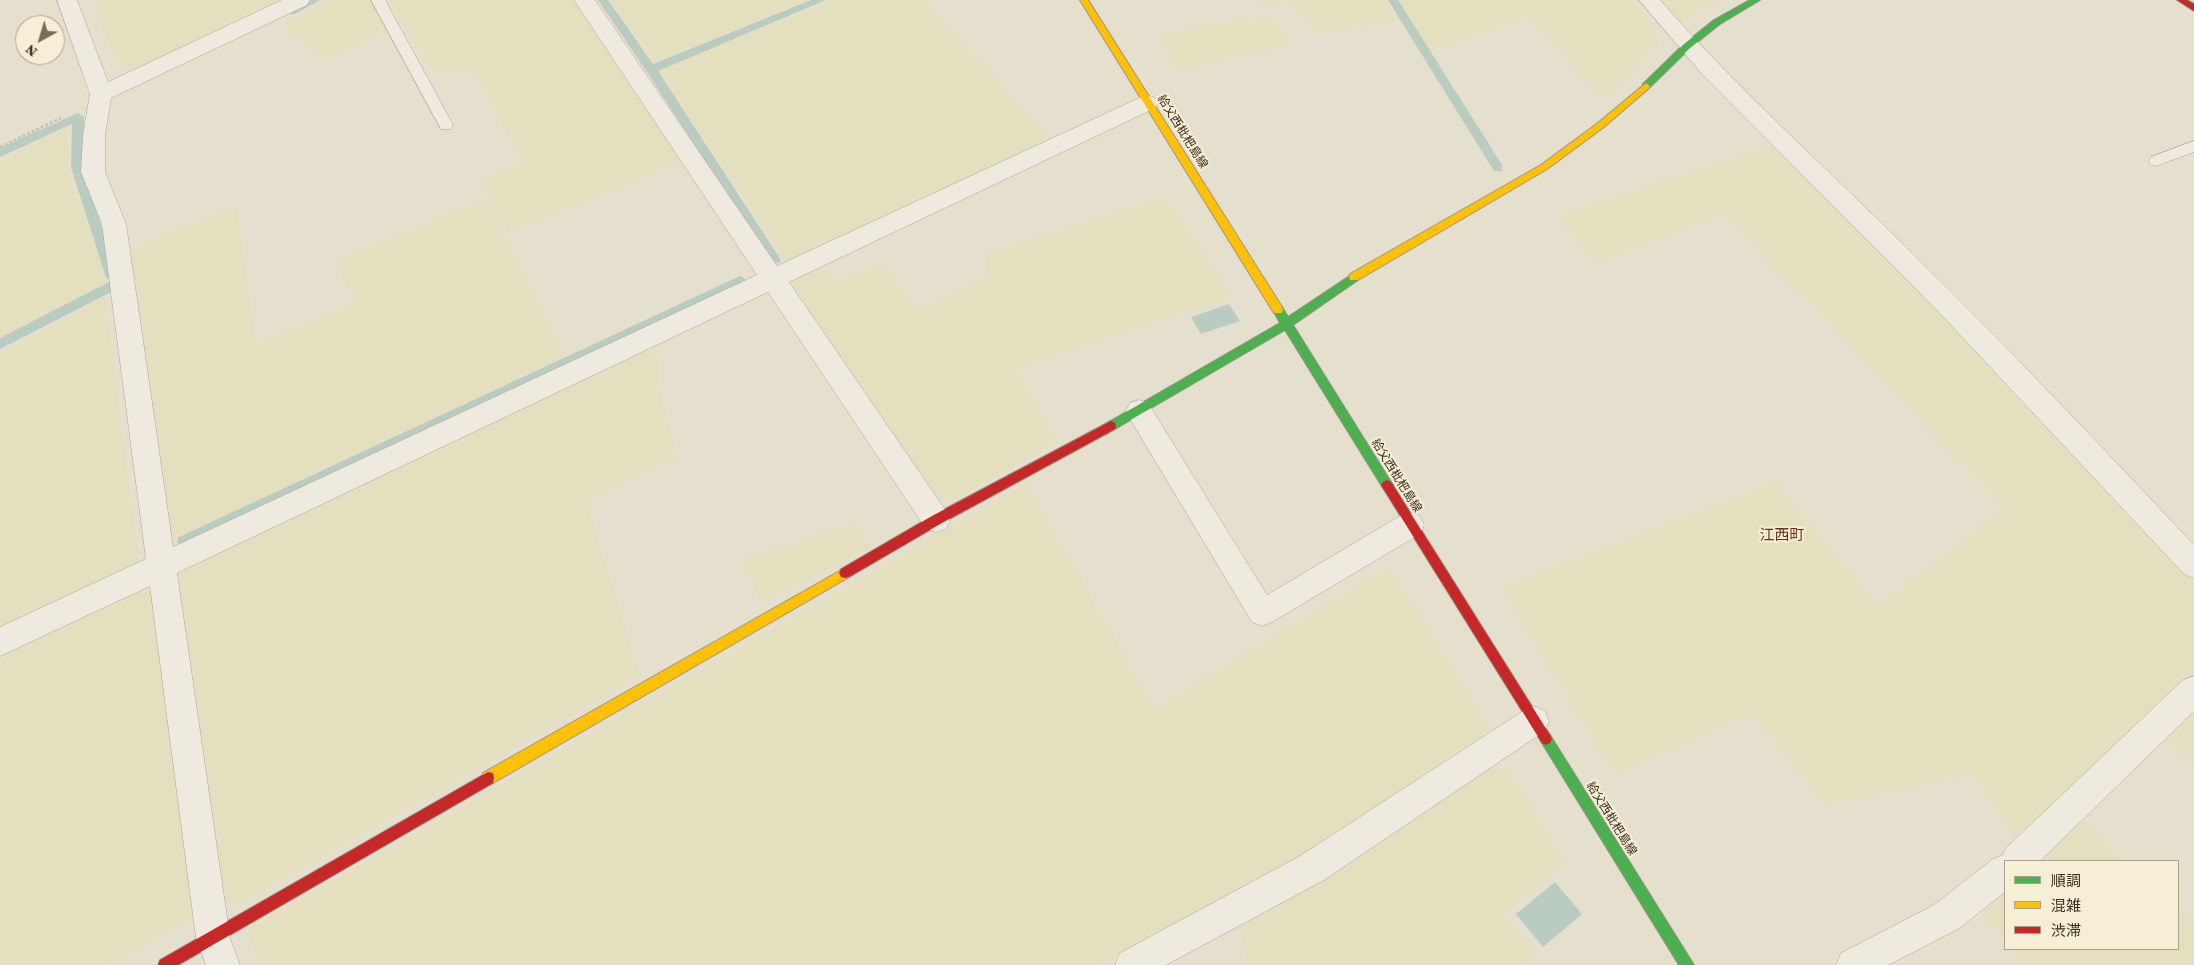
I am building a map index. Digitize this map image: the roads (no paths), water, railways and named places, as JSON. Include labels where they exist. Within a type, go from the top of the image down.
[{"type":"street","points":[[68,0],[101,97],[94,134],[94,172],[114,224],[218,952]]},
{"type":"street","points":[[101,97],[300,0]]},
{"type":"street","points":[[584,0],[936,520]]},
{"type":"street","name":"給父西枇杷島線","points":[[1084,0],[1285,325],[1687,965]]},
{"type":"street","points":[[1649,0],[1687,46],[1909,265],[2101,464],[2194,565]]},
{"type":"street","points":[[165,965],[218,952],[936,520],[1139,411],[1285,325],[1350,280],[1544,167],[1623,106],[1687,46],[1717,22],[1756,0]]},
{"type":"street","points":[[2181,0],[2194,8]]},
{"type":"street","points":[[0,642],[1147,103]]},
{"type":"street","points":[[1139,411],[1262,613],[1410,525]]},
{"type":"street","points":[[2017,860],[2194,690]]},
{"type":"street","points":[[1132,965],[1312,868],[1534,721]]},
{"type":"street","points":[[1853,965],[1946,917],[2004,872]]},
{"type":"lane","points":[[378,0],[446,125]]},
{"type":"lane","points":[[2156,161],[2194,146]]},
{"type":"waterway","points":[[291,12],[315,0]]},
{"type":"waterway","points":[[603,0],[651,69]]},
{"type":"waterway","points":[[651,69],[821,0]]},
{"type":"waterway","points":[[1393,0],[1498,168]]},
{"type":"waterway","points":[[651,69],[775,260]]},
{"type":"waterway","points":[[0,153],[78,117],[77,168],[112,277]]},
{"type":"waterway","points":[[184,541],[740,281]]},
{"type":"waterway","points":[[0,344],[115,285]]},
{"type":"district","name":"江西町","points":[[1782,536]]}]
